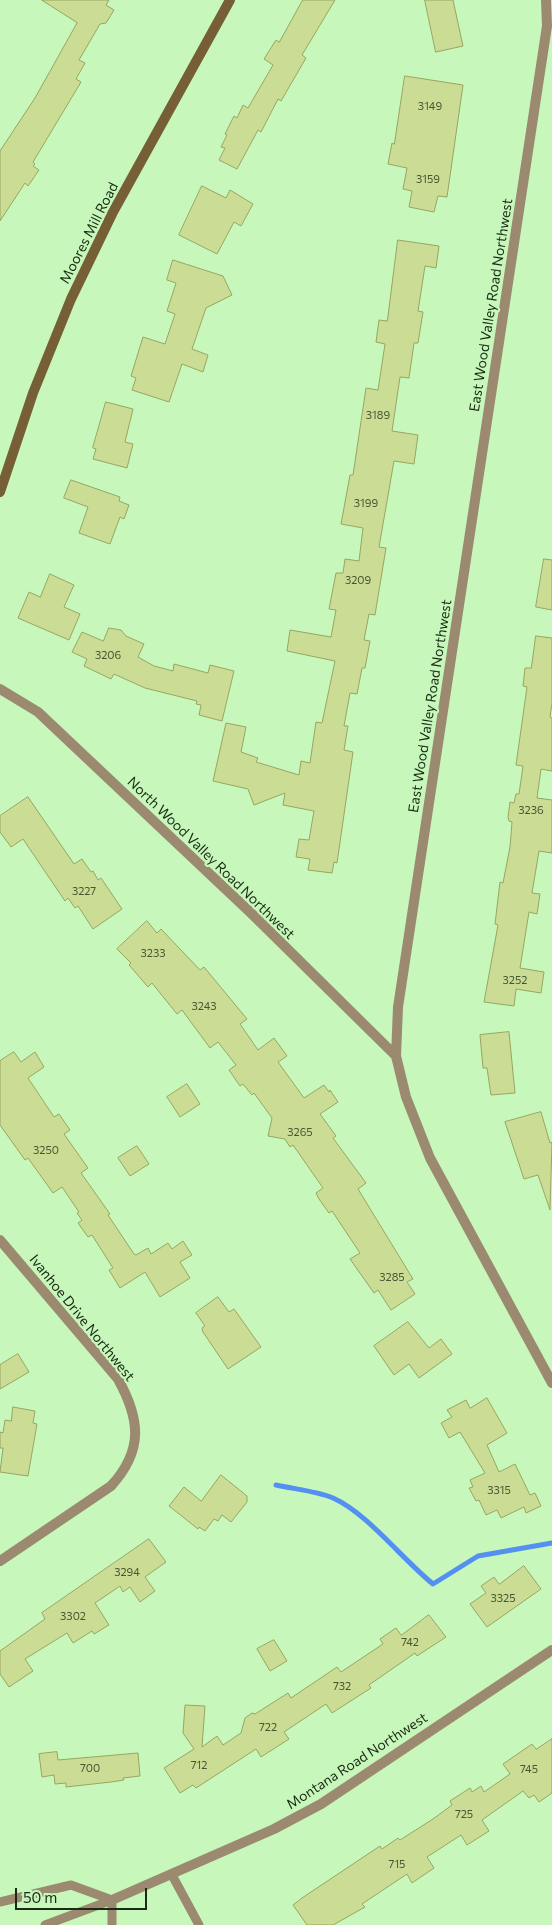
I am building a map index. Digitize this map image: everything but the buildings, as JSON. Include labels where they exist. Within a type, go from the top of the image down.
[{"type":"street","name":"Moores Mill Road","points":[[0,492],[33,393],[71,299],[113,212],[230,0]]},
{"type":"street","name":"East Wood Valley Road Northwest","points":[[546,0],[547,26],[398,1007],[396,1056],[406,1097],[430,1158],[552,1383]]},
{"type":"street","name":"North Wood Valley Road Northwest","points":[[0,689],[38,712],[251,913],[396,1056]]},
{"type":"street","name":"Ivanhoe Drive Northwest","points":[[0,1240],[118,1379],[129,1400],[135,1422],[135,1440],[132,1456],[123,1472],[111,1486],[0,1561]]},
{"type":"street","name":"Montana Road Northwest","points":[[112,1900],[274,1829],[321,1804],[552,1650]]},
{"type":"lane","points":[[172,1875],[199,1925]]},
{"type":"lane","points":[[0,1902],[71,1885],[112,1900]]},
{"type":"lane","points":[[45,1925],[112,1900]]},
{"type":"lane","points":[[112,1900],[112,1925]]},
{"type":"waterway","points":[[276,1485],[319,1494],[333,1498],[346,1505],[359,1514],[433,1584],[478,1556],[552,1543]]}]
